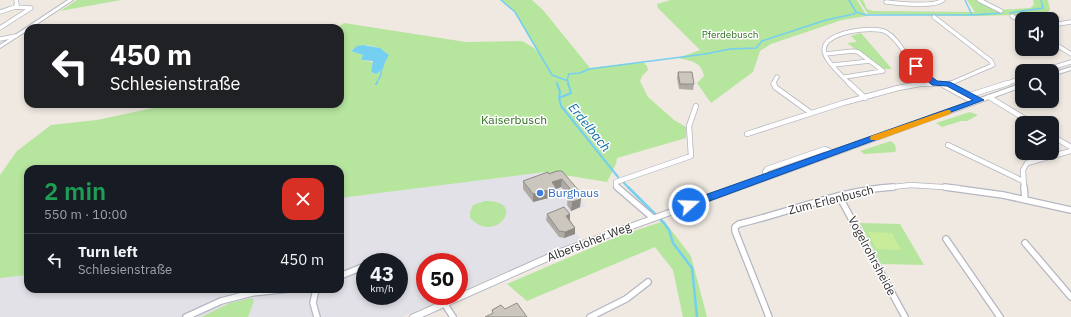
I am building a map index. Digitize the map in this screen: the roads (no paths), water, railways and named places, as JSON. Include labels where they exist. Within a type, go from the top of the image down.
[{"type":"main road","points":[[34,24],[71,0]]},
{"type":"main road","points":[[0,47],[24,31]]},
{"type":"main road","points":[[1059,72],[1071,68]]},
{"type":"main road","name":"Albersloher Weg","points":[[468,293],[563,251],[1015,88]]},
{"type":"main road","name":"Albersloher Weg","points":[[414,317],[440,305]]},
{"type":"street","points":[[15,7],[17,4],[16,0]]},
{"type":"street","points":[[886,2],[927,4],[942,2],[942,0]]},
{"type":"street","points":[[979,0],[1001,11]]},
{"type":"street","points":[[0,12],[15,7],[30,8],[0,28]]},
{"type":"street","points":[[934,17],[991,61],[993,65],[946,84]]},
{"type":"street","points":[[1059,24],[1071,22]]},
{"type":"street","points":[[865,98],[833,65],[825,54],[824,44],[832,37],[865,29],[882,30],[894,38],[916,66],[935,83]]},
{"type":"street","points":[[0,38],[16,36]]},
{"type":"street","points":[[1059,46],[1071,54]]},
{"type":"street","points":[[825,54],[856,51],[882,70],[882,72],[845,77]]},
{"type":"street","points":[[833,65],[870,61]]},
{"type":"street","points":[[1059,66],[1071,62]]},
{"type":"street","points":[[777,77],[774,84],[775,87],[811,113]]},
{"type":"street","points":[[970,95],[1015,80]]},
{"type":"street","points":[[747,134],[842,103],[898,88],[935,83],[946,84],[970,95],[977,101]]},
{"type":"street","points":[[946,84],[977,101]]},
{"type":"street","points":[[989,97],[1020,116]]},
{"type":"street","points":[[656,217],[616,186],[616,182],[691,156],[689,126],[696,106]]},
{"type":"street","points":[[1059,140],[1071,147]]},
{"type":"street","points":[[948,145],[1023,181]]},
{"type":"street","points":[[1025,199],[1023,170],[1027,162],[1071,151]]},
{"type":"street","name":"Zum Erlenbusch","points":[[769,317],[735,231],[735,227],[739,224],[839,196],[889,186],[935,186],[990,191],[1071,210]]},
{"type":"street","name":"Vogelrohrsheide","points":[[839,196],[905,317]]},
{"type":"street","points":[[946,239],[1000,317]]},
{"type":"street","points":[[1025,243],[1071,296]]},
{"type":"street","points":[[344,274],[356,270]]},
{"type":"street","points":[[590,317],[626,299],[648,282]]},
{"type":"street","points":[[186,317],[221,300],[252,293]]},
{"type":"street","points":[[315,293],[313,303],[317,317]]},
{"type":"street","points":[[445,305],[453,317]]},
{"type":"water","points":[[363,45],[380,48],[389,55],[383,69],[376,74],[371,72],[373,61],[361,60],[363,55],[351,51],[357,46]]},
{"type":"waterway","name":"Erdelbach","points":[[501,0],[515,12],[552,75],[568,81],[568,83]]},
{"type":"waterway","points":[[849,0],[856,12]]},
{"type":"waterway","points":[[965,0],[972,15]]},
{"type":"waterway","points":[[1010,13],[1043,8],[1041,0]]},
{"type":"waterway","points":[[567,80],[569,74],[580,73],[589,69],[705,54],[730,49],[756,48],[762,41],[826,20],[854,14],[856,12]]},
{"type":"waterway","points":[[856,12],[866,15],[972,15]]},
{"type":"waterway","points":[[972,15],[1002,13]]},
{"type":"waterway","points":[[377,83],[376,84],[381,75],[381,70]]},
{"type":"waterway","points":[[557,83],[560,92],[559,98]]},
{"type":"waterway","name":"Erdelbach","points":[[559,98],[571,93],[568,83]]},
{"type":"waterway","name":"Erdelbach","points":[[559,98],[561,106],[618,177]]},
{"type":"waterway","name":"Erdelbach","points":[[623,182],[664,223],[669,230],[673,243],[692,268],[697,317]]},
{"type":"place","name":"Burghaus","points":[[540,193]]},
{"type":"park label","name":"Pferdebusch","points":[[730,34]]},
{"type":"park label","name":"Kaiserbusch","points":[[514,120]]}]
